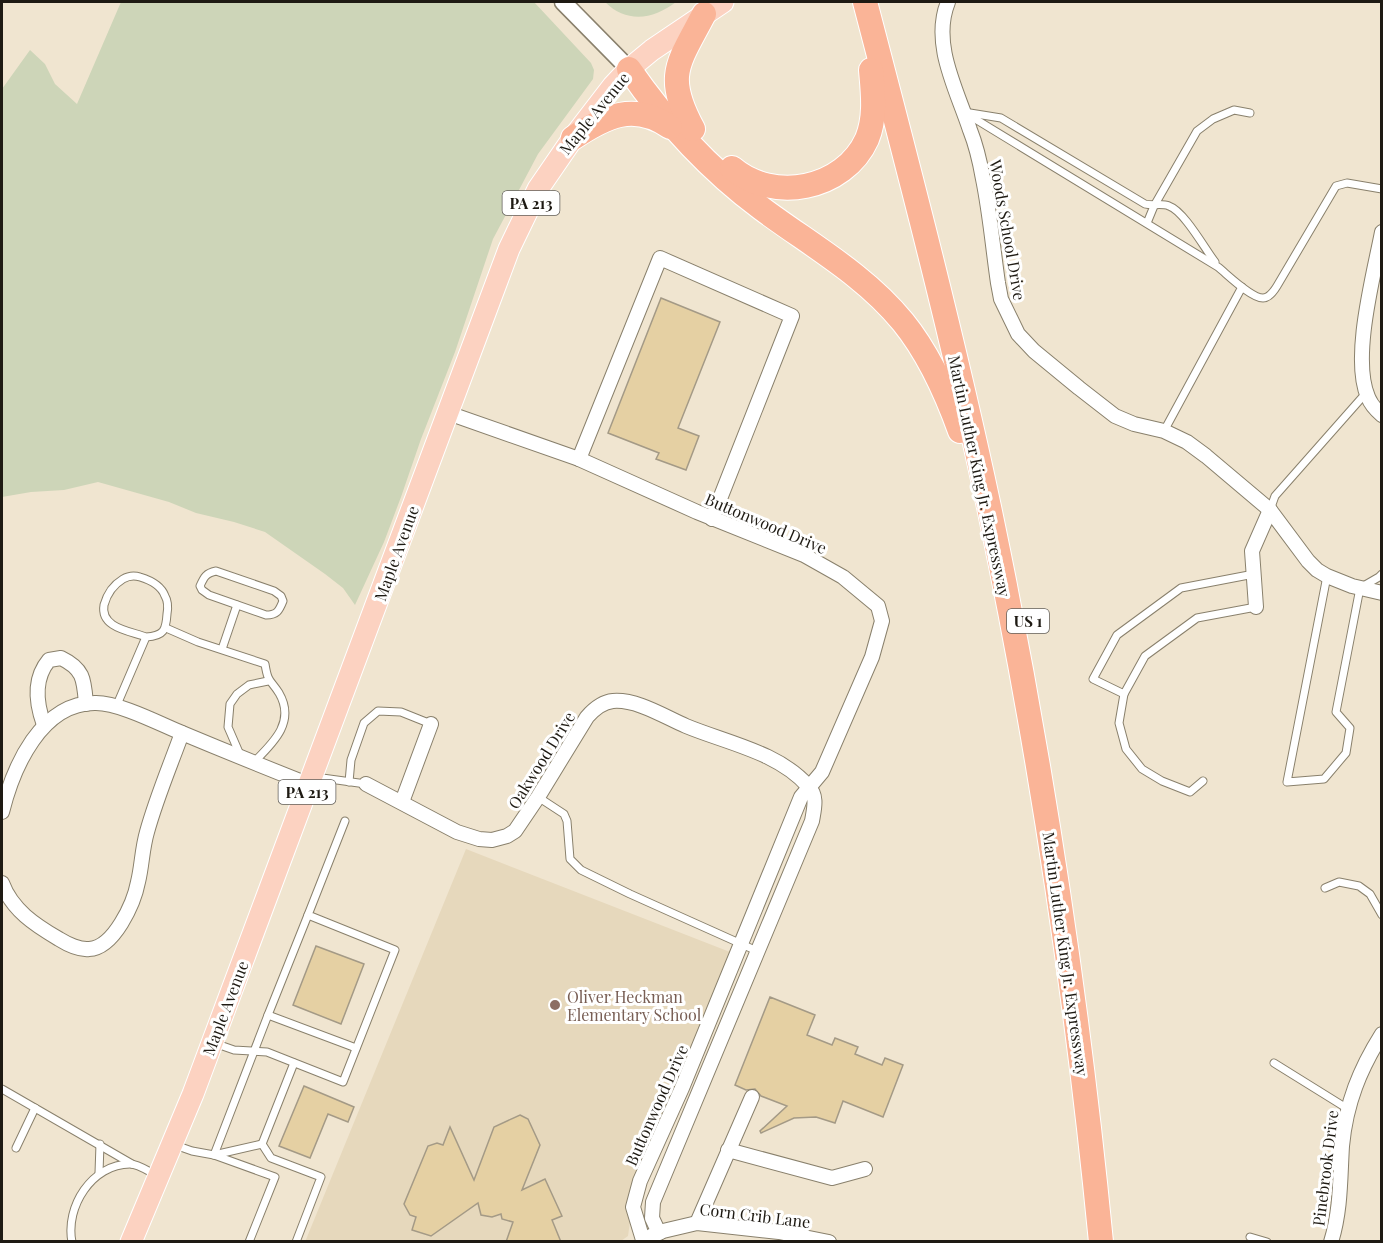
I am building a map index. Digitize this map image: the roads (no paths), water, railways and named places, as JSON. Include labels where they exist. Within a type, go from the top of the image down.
[{"type":"highway","points":[[629,69],[650,99],[739,174],[761,186],[793,189],[818,182],[840,170],[863,147],[873,116],[872,5]]},
{"type":"highway","name":"Martin Luther King Jr. Expressway","points":[[872,5],[989,509],[1034,744],[1054,862],[1086,1098],[1101,1242]]},
{"type":"highway","name":"Martin Luther King Jr. Expressway","points":[[872,5],[979,388],[1028,623],[1050,741],[1085,966],[1118,1242]]},
{"type":"highway","points":[[688,133],[676,89],[677,74],[680,63],[713,8]]},
{"type":"highway","points":[[573,138],[597,122],[612,116],[628,114],[655,118],[688,133],[734,186],[856,276],[903,322],[939,380],[989,509]]},
{"type":"main road","name":"Maple Avenue","points":[[160,1172],[311,781],[509,249],[538,189],[600,101],[629,69],[652,50],[713,8]]},
{"type":"main road","name":"PA 213","points":[[131,1242],[160,1172]]},
{"type":"street","points":[[563,2],[629,69]]},
{"type":"street","name":"Woods School Drive","points":[[948,2],[943,25],[943,43],[983,178],[1001,299],[1018,334],[1034,351],[1115,416],[1134,424],[1164,431],[1187,442],[1206,456],[1270,510],[1308,561],[1327,576],[1382,593]]},
{"type":"street","points":[[1382,232],[1364,342],[1363,372],[1366,393],[1375,410],[1382,415]]},
{"type":"street","points":[[579,459],[660,258],[792,316],[712,519]]},
{"type":"street","name":"Buttonwood Drive","points":[[448,413],[579,459],[712,519],[821,564],[872,599],[881,613],[879,632],[872,657],[822,772],[801,797],[742,945],[637,1189],[633,1207],[642,1241]]},
{"type":"street","points":[[1256,607],[1252,551],[1270,510]]},
{"type":"street","points":[[44,725],[39,712],[37,693],[39,674],[49,660],[60,658],[80,672],[84,679],[86,704]]},
{"type":"street","name":"Oakwood Drive","points":[[366,784],[457,832],[479,839],[492,840],[507,836],[515,831],[538,797],[587,717],[593,710],[611,701],[634,705],[752,750],[787,769],[810,788]]},
{"type":"street","points":[[2,812],[21,760],[32,740],[44,725],[72,708],[86,704],[97,703],[116,707],[240,757],[311,781]]},
{"type":"street","points":[[402,802],[431,724]]},
{"type":"street","points":[[2,883],[9,899],[20,911],[40,927],[65,942],[89,950],[110,938],[133,898],[139,880],[147,830],[182,733]]},
{"type":"street","name":"Buttonwood Drive","points":[[659,1233],[652,1218],[653,1202],[812,821],[816,803],[810,788]]},
{"type":"street","name":"Pinebrook Drive","points":[[1331,1242],[1338,1214],[1348,1109],[1353,1090],[1382,1034]]},
{"type":"street","points":[[697,1223],[752,1097]]},
{"type":"street","points":[[728,1150],[832,1178],[865,1168]]},
{"type":"street","name":"Corn Crib Lane","points":[[642,1241],[659,1233],[697,1223],[778,1237],[829,1242]]},
{"type":"lane","points":[[1147,223],[1154,206],[1197,131],[1213,119],[1234,110],[1250,113]]},
{"type":"lane","points":[[964,112],[1001,118],[1145,204],[1173,208],[1185,220],[1218,267]]},
{"type":"lane","points":[[964,112],[1218,267],[1250,293],[1262,298],[1269,296],[1273,291],[1336,186],[1347,183],[1382,189]]},
{"type":"lane","points":[[1164,431],[1242,287]]},
{"type":"lane","points":[[1270,510],[1275,496],[1366,393]]},
{"type":"lane","points":[[216,571],[274,591],[283,601],[279,611],[273,615],[266,615],[237,605],[209,595],[202,590],[200,586],[209,572],[216,571]]},
{"type":"lane","points":[[1124,694],[1093,679],[1117,635],[1181,588],[1254,574]]},
{"type":"lane","points":[[1327,576],[1287,782],[1324,779],[1346,753],[1350,728],[1336,712],[1360,588],[1382,574]]},
{"type":"lane","points":[[135,576],[150,580],[161,589],[166,597],[168,610],[166,628],[158,636],[146,637],[114,626],[105,619],[103,612],[106,599],[113,587],[125,577],[135,576]]},
{"type":"lane","points":[[222,649],[237,605]]},
{"type":"lane","points":[[1203,782],[1190,792],[1162,781],[1142,769],[1126,749],[1119,723],[1124,694],[1145,656],[1197,618],[1256,607]]},
{"type":"lane","points":[[166,628],[265,664],[268,681],[278,691],[286,716],[283,728],[274,741],[254,762]]},
{"type":"lane","points":[[116,707],[146,637]]},
{"type":"lane","points":[[240,757],[228,727],[230,704],[237,694],[249,685],[268,681]]},
{"type":"lane","points":[[350,782],[351,760],[364,723],[378,711],[401,712],[431,724]]},
{"type":"lane","points":[[311,781],[366,784]]},
{"type":"lane","points":[[538,797],[564,814],[567,821],[570,859],[581,870],[757,951]]},
{"type":"lane","points":[[214,1155],[345,821]]},
{"type":"lane","points":[[1325,888],[1339,882],[1359,886],[1370,894],[1382,915]]},
{"type":"lane","points":[[212,1042],[234,1050],[267,1052],[343,1082],[395,950],[308,915]]},
{"type":"lane","points":[[268,1015],[356,1048]]},
{"type":"lane","points":[[262,1144],[294,1063]]},
{"type":"lane","points":[[1274,1063],[1348,1109]]},
{"type":"lane","points":[[2,1091],[132,1164],[160,1172]]},
{"type":"lane","points":[[16,1148],[35,1108]]},
{"type":"lane","points":[[99,1173],[100,1144]]},
{"type":"lane","points":[[171,1144],[214,1155],[275,1178],[249,1242]]},
{"type":"lane","points":[[214,1155],[262,1144]]},
{"type":"lane","points":[[262,1144],[271,1158],[321,1177],[296,1242]]},
{"type":"lane","points":[[72,1242],[70,1229],[73,1215],[80,1198],[99,1173],[112,1167],[132,1164]]},
{"type":"lane","points":[[1250,1238],[1267,1242]]},
{"type":"place","name":"Oliver Heckman Elementary School","points":[[555,1005]]}]
